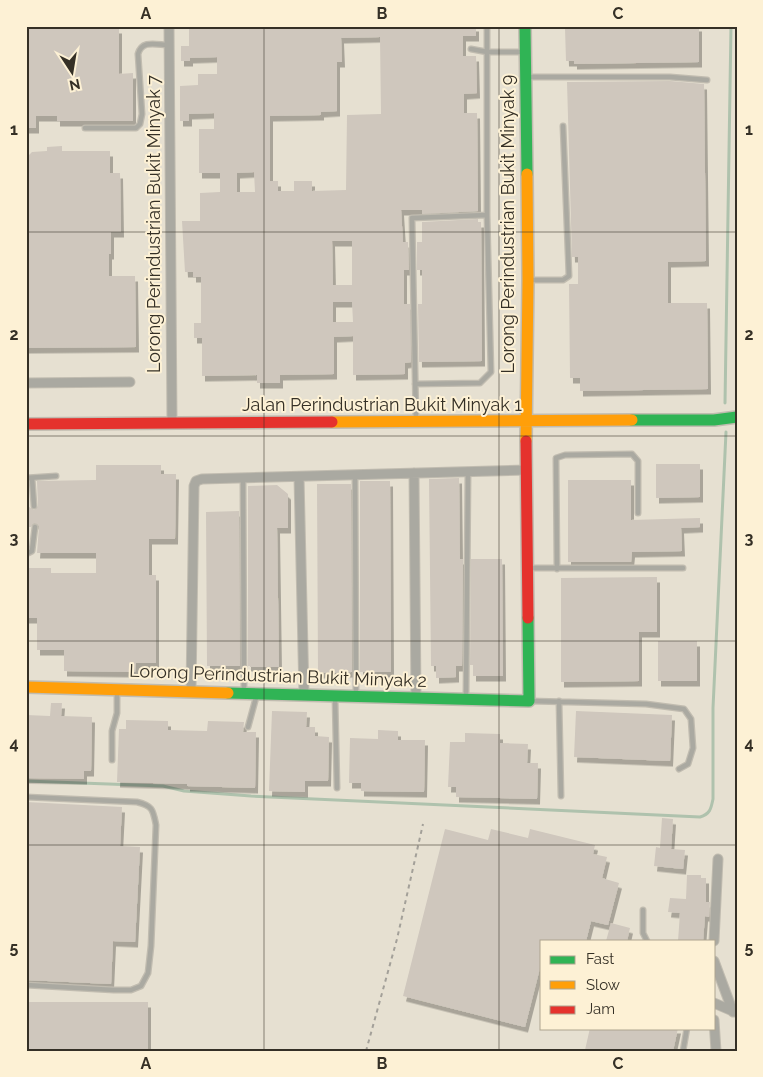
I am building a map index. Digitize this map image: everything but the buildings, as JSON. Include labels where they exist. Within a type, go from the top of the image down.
[{"type":"street","name":"Lorong Perindustrian Bukit Minyak 7","points":[[170,26],[172,422]]},
{"type":"street","name":"Lorong Perindustrian Bukit Minyak 9","points":[[525,26],[529,701]]},
{"type":"street","points":[[26,383],[130,382]]},
{"type":"street","name":"Jalan Perindustrian Bukit Minyak 1","points":[[26,424],[526,422],[714,420],[737,417]]},
{"type":"street","points":[[191,691],[194,486],[196,481],[202,479],[527,470]]},
{"type":"street","points":[[414,473],[416,698]]},
{"type":"street","points":[[299,477],[304,694]]},
{"type":"street","name":"Lorong Perindustrian Bukit Minyak 2","points":[[26,686],[529,701]]},
{"type":"street","points":[[714,940],[718,860]]},
{"type":"street","points":[[716,966],[735,1013]]},
{"type":"street","points":[[716,1004],[735,1013]]},
{"type":"street","points":[[715,1030],[716,1051]]},
{"type":"lane","points":[[415,384],[480,383],[491,372],[487,26]]},
{"type":"lane","points":[[85,128],[136,128],[140,124],[142,114],[138,54],[140,48],[143,45],[170,45]]},
{"type":"lane","points":[[471,49],[487,52],[525,52]]},
{"type":"lane","points":[[525,77],[670,77],[707,80]]},
{"type":"lane","points":[[528,280],[563,280],[570,276],[563,126]]},
{"type":"lane","points":[[416,422],[412,218],[488,215]]},
{"type":"lane","points":[[557,568],[556,458],[565,455],[632,454],[638,461],[638,513]]},
{"type":"lane","points":[[466,699],[468,472]]},
{"type":"lane","points":[[355,475],[356,696]]},
{"type":"lane","points":[[34,506],[29,478],[56,476]]},
{"type":"lane","points":[[243,478],[244,693]]},
{"type":"lane","points":[[26,554],[32,551],[35,527]]},
{"type":"lane","points":[[528,568],[683,568]]},
{"type":"lane","points":[[112,760],[112,731],[117,712],[118,689]]},
{"type":"lane","points":[[248,727],[257,693]]},
{"type":"lane","points":[[334,695],[337,788]]},
{"type":"lane","points":[[529,701],[646,704],[684,709],[691,719],[693,748],[688,764],[679,769]]},
{"type":"lane","points":[[558,701],[561,796]]},
{"type":"lane","points":[[26,797],[137,802],[148,805],[153,811],[156,825],[151,946],[148,973],[141,986],[131,990],[114,990],[26,985]]},
{"type":"lane","points":[[643,910],[643,933],[646,940]]},
{"type":"lane","points":[[682,1051],[687,1030]]},
{"type":"path","points":[[366,1051],[398,939],[423,824]]},
{"type":"waterway","points":[[725,403],[731,26]]},
{"type":"waterway","points":[[26,781],[163,786],[184,791],[251,796],[703,816],[712,806],[713,799],[713,708],[726,432]]},
{"type":"traffic: fast","points":[[525,26],[527,174]]},
{"type":"traffic: fast","points":[[632,420],[714,420],[737,417]]},
{"type":"traffic: fast","points":[[228,693],[529,701],[528,618]]},
{"type":"traffic: slow","points":[[526,441],[527,174]]},
{"type":"traffic: slow","points":[[332,422],[632,420]]},
{"type":"traffic: slow","points":[[26,687],[228,693]]},
{"type":"traffic: jam","points":[[26,424],[332,422]]},
{"type":"traffic: jam","points":[[526,441],[528,618]]}]
